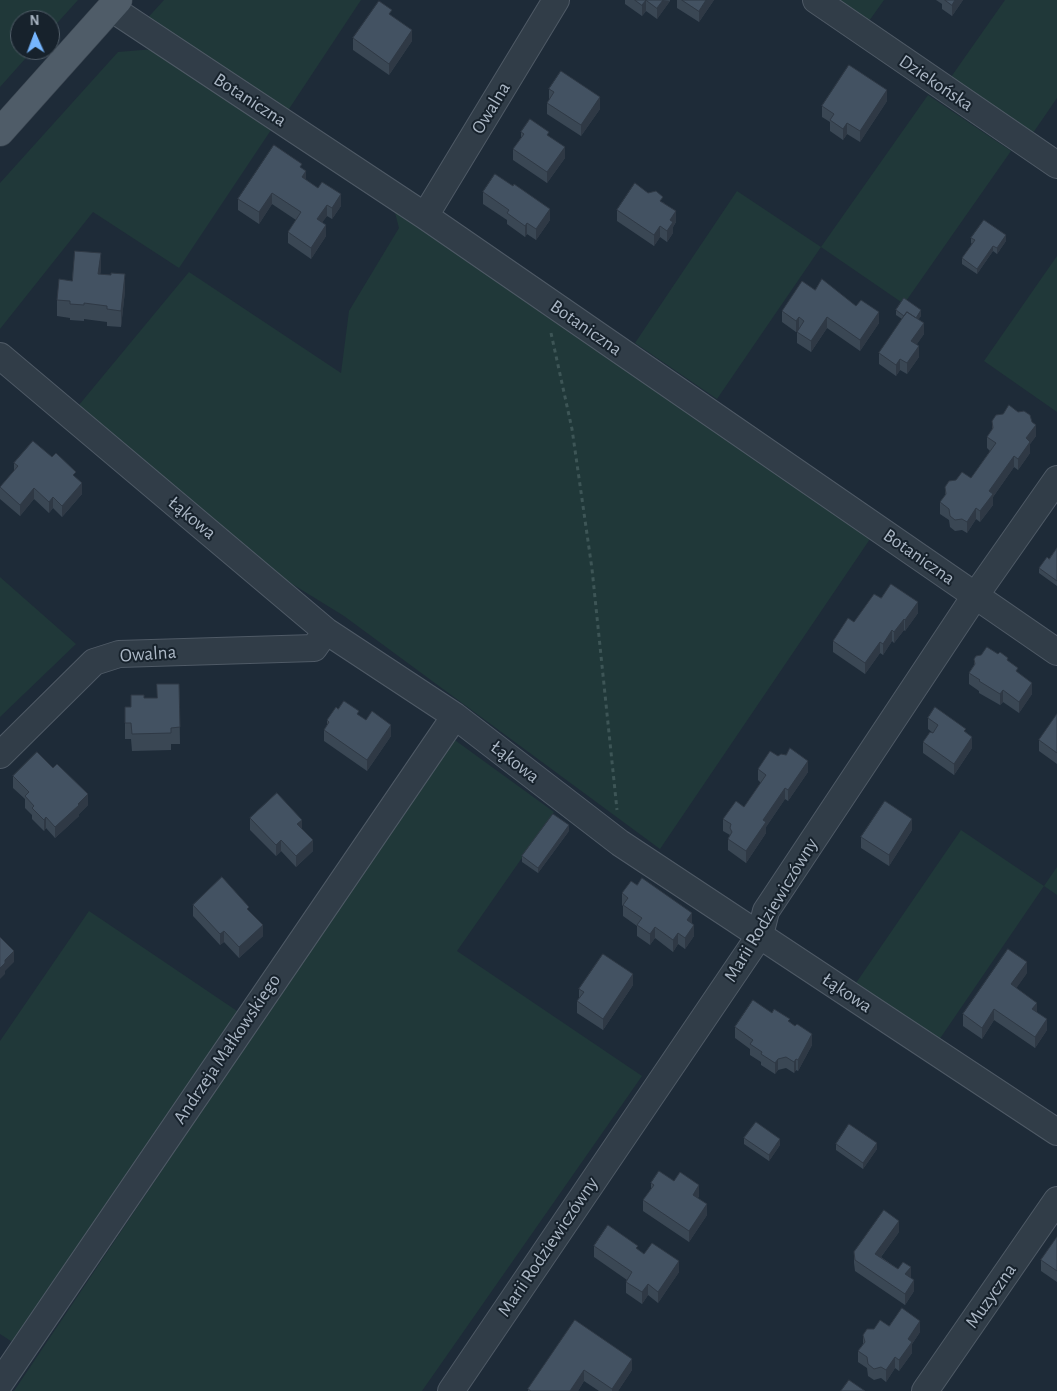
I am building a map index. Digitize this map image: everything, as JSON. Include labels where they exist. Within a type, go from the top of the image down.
[{"type":"main road","points":[[0,132],[114,4]]},
{"type":"street","name":"Owalna","points":[[425,216],[556,0]]},
{"type":"street","name":"Dziekońska","points":[[816,0],[1057,165]]},
{"type":"street","name":"Botaniczna","points":[[114,4],[1057,652]]},
{"type":"street","name":"Łąkowa","points":[[0,356],[326,630],[455,716],[620,843],[1057,1132]]},
{"type":"street","name":"Marii Rodziewiczówny","points":[[451,1391],[760,936],[766,911],[975,596],[1057,479]]},
{"type":"street","name":"Owalna","points":[[0,755],[94,662],[120,654],[314,648],[326,630]]},
{"type":"street","name":"Andrzeja Małkowskiego","points":[[0,1383],[455,716]]},
{"type":"street","name":"Muzyczna","points":[[925,1391],[1057,1200]]},
{"type":"path","points":[[544,299],[572,429],[592,569],[620,843]]},
{"type":"green space","points":[[0,0],[78,0],[60,20],[60,10],[10,10],[10,60],[24,60],[0,87]]},
{"type":"green space","points":[[164,0],[361,0],[285,115],[143,23]]},
{"type":"green space","points":[[839,0],[884,0],[869,21]]},
{"type":"green space","points":[[1005,0],[1057,0],[1057,98],[1033,133],[951,77]]},
{"type":"green space","points":[[154,49],[273,127],[179,268],[93,212],[0,329],[0,183],[118,52]]},
{"type":"green space","points":[[928,95],[1011,151],[904,304],[821,247]]},
{"type":"green space","points":[[737,191],[821,247],[717,399],[635,343]]},
{"type":"green space","points":[[393,205],[870,539],[660,849],[344,616],[271,571],[79,405],[189,272],[341,373],[349,311],[399,228]]},
{"type":"green space","points":[[1057,256],[1057,412],[984,361]]},
{"type":"green space","points":[[0,577],[76,644],[0,717]]},
{"type":"green space","points":[[452,738],[554,812],[457,951],[642,1076],[422,1391],[14,1391]]},
{"type":"green space","points":[[961,830],[1044,886],[939,1040],[856,983]]},
{"type":"green space","points":[[1057,867],[1057,895],[1044,886]]},
{"type":"green space","points":[[89,911],[240,1013],[14,1343],[0,1334],[0,1041]]},
{"type":"building","points":[[635,0],[646,0],[642,5]]},
{"type":"building","points":[[646,0],[663,0],[657,8]]},
{"type":"building","points":[[682,0],[706,0],[699,11]]},
{"type":"building","points":[[945,0],[955,0],[952,5]]},
{"type":"building","points":[[379,1],[392,10],[389,14],[412,30],[389,64],[353,38]]},
{"type":"building","points":[[849,65],[887,90],[860,131],[847,123],[843,129],[830,120],[834,114],[822,106]]},
{"type":"building","points":[[561,71],[600,97],[581,125],[547,103],[554,92],[549,89]]},
{"type":"building","points":[[530,119],[549,132],[547,135],[565,147],[547,172],[513,149],[524,134],[521,132]]},
{"type":"building","points":[[274,145],[302,164],[300,167],[306,171],[302,177],[318,188],[322,182],[341,194],[332,208],[327,205],[317,219],[326,225],[311,248],[288,232],[301,212],[272,193],[259,212],[238,199]]},
{"type":"building","points":[[495,174],[513,186],[514,184],[550,209],[536,229],[527,223],[525,226],[507,213],[509,210],[483,192]]},
{"type":"building","points":[[635,183],[648,193],[656,191],[663,197],[660,201],[676,211],[670,220],[673,222],[667,231],[660,226],[654,235],[617,210]]},
{"type":"building","points":[[984,220],[1006,235],[997,248],[993,246],[977,269],[962,258],[975,240],[971,238]]},
{"type":"building","points":[[75,251],[101,253],[98,274],[125,274],[121,311],[107,309],[107,306],[84,303],[84,305],[70,304],[70,301],[57,300],[59,279],[72,281]]},
{"type":"building","points":[[822,279],[856,306],[861,300],[879,312],[860,340],[827,317],[811,341],[797,332],[804,321],[799,317],[796,321],[782,311],[802,281],[815,290]]},
{"type":"building","points":[[904,298],[921,310],[916,318],[907,312],[904,316],[896,310]]},
{"type":"building","points":[[907,312],[924,323],[911,341],[919,346],[907,363],[900,359],[896,365],[879,353]]},
{"type":"building","points":[[1009,405],[1018,412],[1024,411],[1030,415],[1032,422],[1036,425],[1026,438],[1030,442],[1018,459],[1014,456],[989,491],[993,494],[980,511],[976,508],[967,522],[962,519],[955,520],[950,516],[949,509],[940,502],[946,494],[945,487],[949,481],[956,480],[962,472],[971,478],[996,443],[987,437],[993,428],[992,421],[996,415],[1003,414]]},
{"type":"building","points":[[33,441],[52,457],[56,453],[76,472],[73,475],[82,483],[62,506],[53,497],[49,502],[34,488],[20,505],[0,487],[18,466],[14,463]]},
{"type":"building","points":[[1057,548],[1057,581],[1039,568]]},
{"type":"building","points":[[891,584],[918,602],[894,632],[892,630],[883,644],[880,642],[865,663],[833,641],[848,618],[854,622],[874,594],[881,598]]},
{"type":"building","points":[[987,647],[998,654],[1000,652],[1008,658],[1007,660],[1018,668],[1016,671],[1032,683],[1019,702],[1003,690],[1000,694],[969,673],[975,664],[974,659],[976,656],[981,655]]},
{"type":"building","points":[[157,684],[179,684],[180,727],[171,728],[171,733],[132,734],[131,723],[125,723],[125,707],[131,707],[131,695],[157,698]]},
{"type":"building","points":[[344,701],[359,711],[357,714],[366,720],[372,711],[391,725],[367,760],[324,730],[329,722],[327,720],[336,707],[338,709]]},
{"type":"building","points":[[935,707],[966,729],[964,731],[972,737],[954,764],[923,742],[930,732],[933,733],[938,725],[928,718]]},
{"type":"building","points":[[1057,714],[1057,753],[1039,740]]},
{"type":"building","points":[[790,748],[808,761],[788,790],[785,788],[763,820],[766,822],[746,851],[728,839],[732,832],[731,824],[723,819],[736,801],[744,807],[766,775],[758,769],[770,751],[778,756],[781,754],[786,755]]},
{"type":"building","points":[[37,752],[53,768],[57,764],[88,794],[55,827],[46,817],[44,820],[32,808],[34,806],[25,796],[29,792],[13,776]]},
{"type":"building","points":[[277,793],[302,820],[297,824],[313,840],[296,856],[281,840],[276,845],[250,818]]},
{"type":"building","points":[[885,801],[912,819],[889,855],[861,837]]},
{"type":"building","points":[[553,814],[569,825],[538,868],[522,856]]},
{"type":"building","points":[[222,877],[249,907],[247,909],[263,925],[239,947],[224,931],[220,934],[193,905]]},
{"type":"building","points":[[642,878],[692,913],[687,920],[694,925],[685,938],[678,933],[673,940],[655,927],[650,934],[637,925],[642,918],[623,905],[628,898],[622,893],[631,881],[637,885]]},
{"type":"building","points":[[0,937],[14,951],[0,968]]},
{"type":"building","points":[[1008,949],[1027,962],[1011,984],[1037,1003],[1032,1009],[1047,1019],[1035,1037],[994,1009],[982,1028],[963,1014]]},
{"type":"building","points":[[603,954],[633,974],[603,1019],[577,1001],[584,992],[579,989]]},
{"type":"building","points":[[753,1000],[772,1013],[774,1009],[790,1019],[788,1021],[795,1026],[797,1024],[812,1034],[798,1060],[796,1059],[794,1062],[786,1057],[778,1059],[775,1063],[761,1054],[762,1052],[750,1044],[753,1040],[735,1027]]},
{"type":"building","points":[[756,1122],[780,1139],[769,1155],[744,1138]]},
{"type":"building","points":[[849,1124],[877,1143],[863,1163],[836,1144]]},
{"type":"building","points":[[659,1171],[674,1181],[680,1172],[699,1185],[693,1195],[707,1204],[689,1231],[643,1200],[654,1185],[651,1183]]},
{"type":"building","points":[[884,1210],[899,1221],[875,1254],[898,1269],[903,1262],[911,1267],[905,1274],[914,1280],[905,1294],[855,1260],[854,1252]]},
{"type":"building","points":[[608,1225],[638,1246],[636,1248],[644,1254],[652,1243],[679,1261],[658,1292],[648,1284],[642,1292],[626,1282],[632,1272],[594,1246]]},
{"type":"building","points":[[1057,1237],[1057,1271],[1041,1260]]},
{"type":"building","points":[[902,1308],[920,1321],[908,1339],[912,1342],[899,1360],[895,1357],[886,1370],[881,1367],[874,1369],[868,1364],[867,1357],[858,1351],[865,1342],[863,1335],[867,1329],[874,1329],[880,1320],[889,1326]]},
{"type":"building","points":[[575,1320],[632,1359],[612,1389],[584,1370],[570,1391],[531,1391],[528,1389]]},
{"type":"building","points":[[849,1380],[865,1391],[841,1391]]}]
